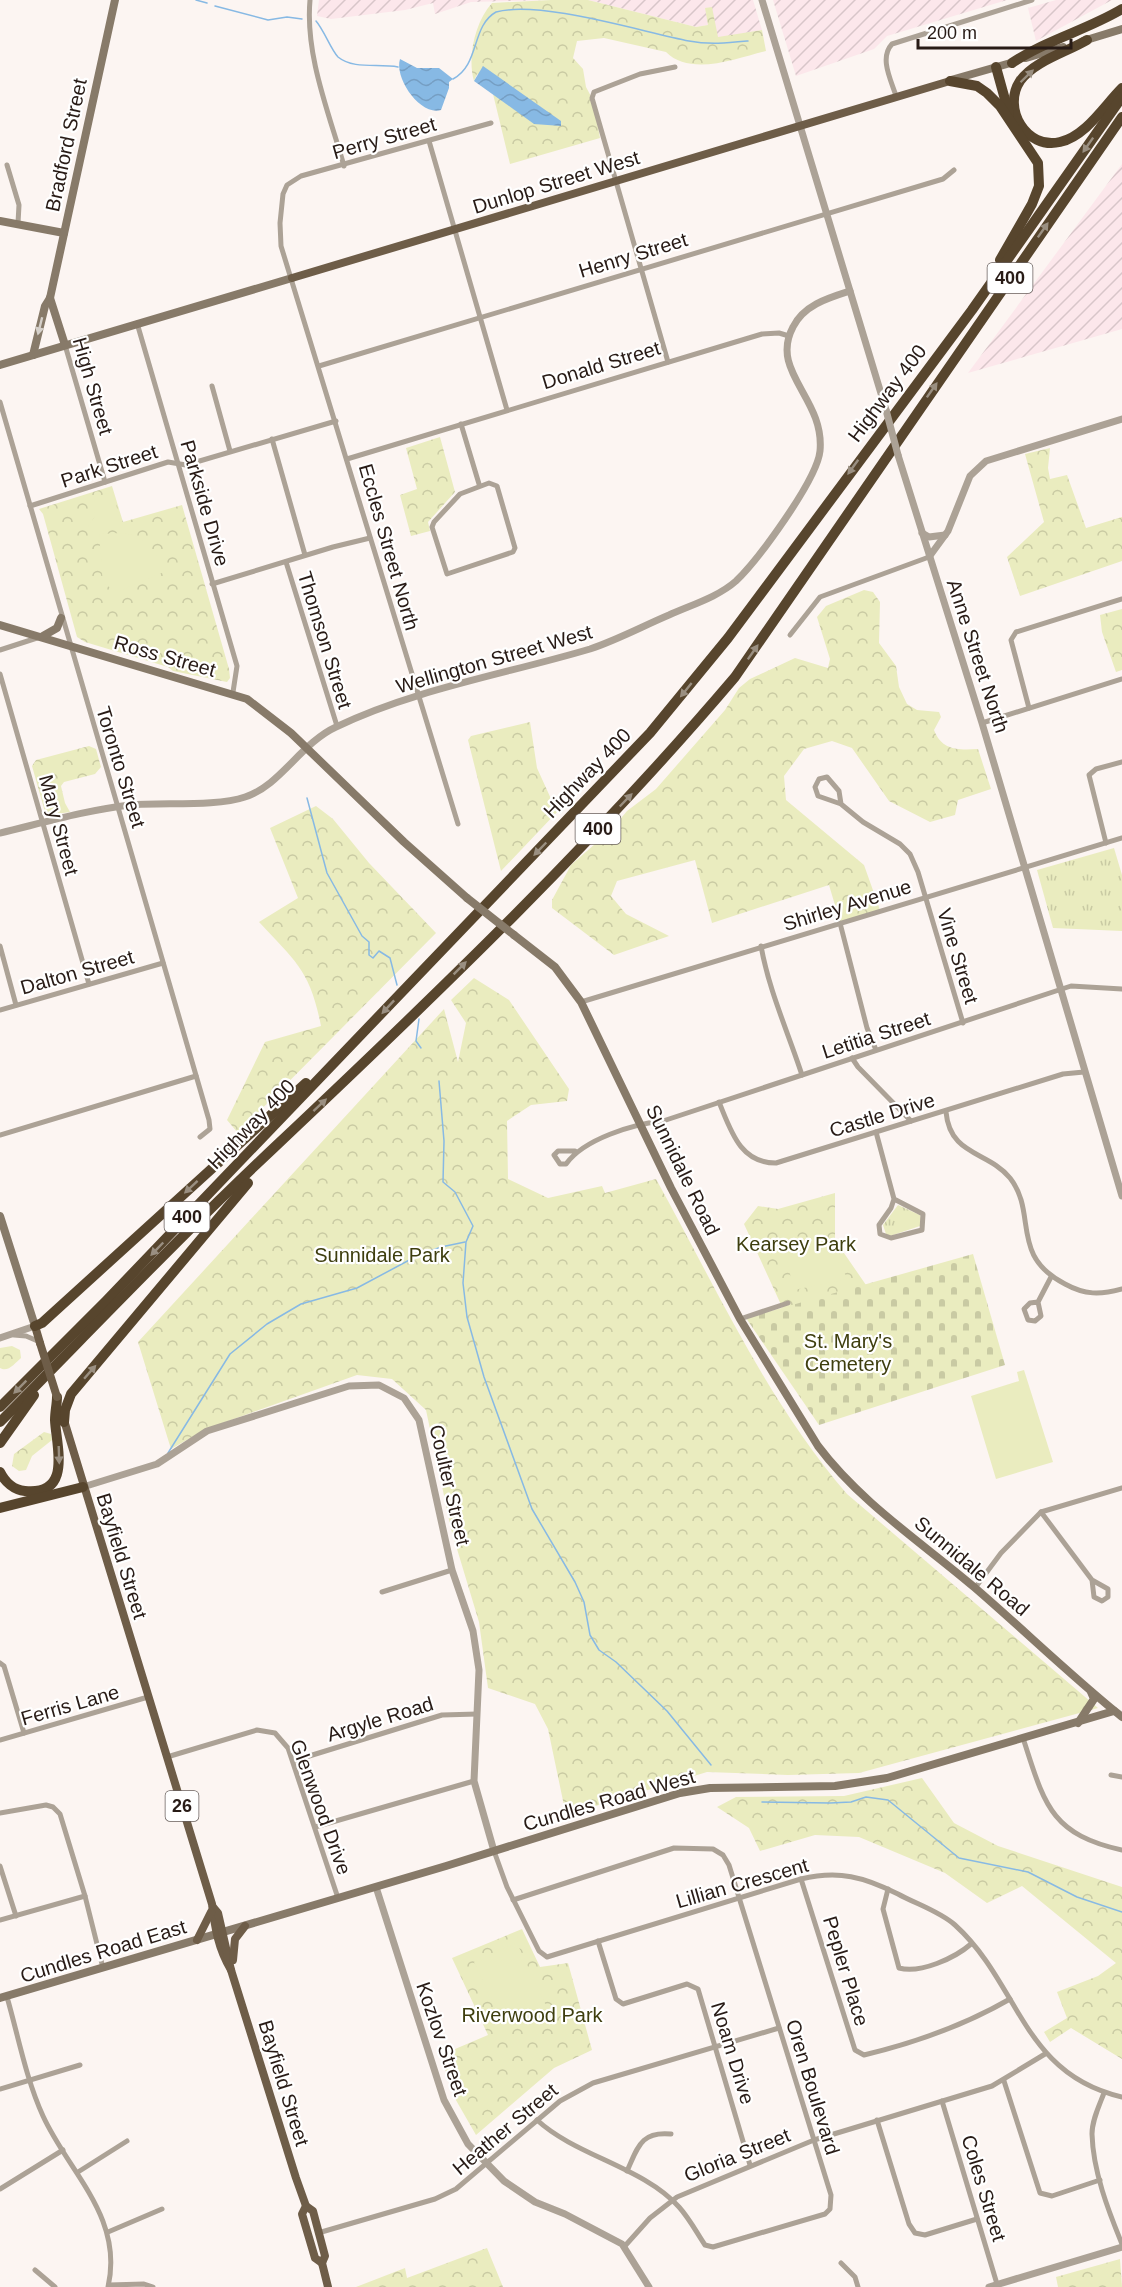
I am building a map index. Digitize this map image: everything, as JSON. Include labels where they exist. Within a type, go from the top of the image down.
[{"type":"highway","points":[[1012,63],[1031,50],[1079,31],[1122,9]]},
{"type":"highway","points":[[1087,40],[1037,66],[1021,81],[1013,105],[1020,125],[1035,139],[1058,142],[1083,130],[1122,88]]},
{"type":"highway","points":[[996,67],[1012,123]]},
{"type":"highway","points":[[950,81],[977,86],[987,93],[1012,123],[1038,163],[1039,186],[1032,204],[972,310]]},
{"type":"highway","name":"Highway 400","points":[[0,1407],[106,1301],[650,733],[729,638],[972,310],[1122,98]]},
{"type":"highway","name":"Highway 400","points":[[0,1422],[277,1144],[547,882],[668,755],[735,677],[1122,117]]},
{"type":"highway","points":[[34,1326],[42,1323],[371,1024]]},
{"type":"highway","points":[[64,1422],[65,1410],[71,1394],[258,1172],[277,1144]]},
{"type":"highway","points":[[0,1443],[32,1398],[39,1383]]},
{"type":"highway","points":[[0,1472],[11,1486],[19,1490],[39,1490],[55,1478],[60,1460],[55,1421],[57,1397]]},
{"type":"highway","points":[[0,1508],[83,1487]]},
{"type":"main road","name":"Bradford Street","points":[[33,355],[45,306],[50,298],[115,0]]},
{"type":"main road","name":"Dunlop Street West","points":[[0,365],[1122,29]]},
{"type":"main road","points":[[0,221],[64,233]]},
{"type":"main road","name":"High Street","points":[[50,298],[65,345]]},
{"type":"main road","points":[[41,637],[54,631],[61,618]]},
{"type":"main road","name":"Ross Street","points":[[0,625],[233,692],[260,707],[305,747]]},
{"type":"main road","name":"Sunnidale Road","points":[[305,747],[404,842],[467,898],[555,968],[581,1002],[671,1188],[740,1319],[832,1465],[858,1491],[975,1588],[1090,1691],[1118,1710],[1122,1717]]},
{"type":"main road","name":"Bayfield Street","points":[[0,1215],[213,1906],[220,1934],[222,1955],[231,1970],[306,2206],[313,2211],[325,2256],[322,2263],[328,2287]]},
{"type":"main road","points":[[1078,1723],[1094,1699],[1090,1691]]},
{"type":"main road","name":"Cundles Road West","points":[[220,1934],[680,1793],[710,1788],[835,1786],[887,1778],[1118,1710]]},
{"type":"main road","points":[[196,1940],[209,1921],[213,1906]]},
{"type":"main road","points":[[231,1970],[235,1940],[245,1926]]},
{"type":"main road","name":"Cundles Road East","points":[[3,1997],[220,1934]]},
{"type":"main road","name":"Bayfield Street","points":[[306,2206],[303,2214],[315,2258],[322,2263]]},
{"type":"street","points":[[310,0],[311,36],[315,60],[344,166]]},
{"type":"street","name":"Anne Street North","points":[[762,0],[886,410],[921,534],[982,723],[1059,990],[1122,1196]]},
{"type":"street","points":[[896,96],[885,59],[887,50],[892,44],[1032,0]]},
{"type":"street","points":[[668,362],[592,98],[594,92],[640,74],[675,67]]},
{"type":"street","name":"Perry Street","points":[[287,185],[301,176],[344,166],[491,123]]},
{"type":"street","points":[[429,141],[507,410]]},
{"type":"street","points":[[7,165],[19,206],[18,223]]},
{"type":"street","name":"Henry Street","points":[[319,366],[943,179],[954,170]]},
{"type":"street","name":"Eccles Street North","points":[[287,185],[282,201],[279,239],[458,824]]},
{"type":"street","points":[[789,336],[804,312],[823,300],[850,291]]},
{"type":"street","name":"Parkside Drive","points":[[137,323],[237,666],[233,692]]},
{"type":"street","name":"Donald Street","points":[[347,459],[762,334],[778,333],[789,336]]},
{"type":"street","name":"Wellington Street West","points":[[0,833],[118,807],[248,797],[271,781],[305,747],[337,726],[418,697],[598,646],[713,595],[734,582],[804,491],[818,462],[820,441],[818,422],[787,360],[789,336]]},
{"type":"street","name":"High Street","points":[[65,345],[105,482]]},
{"type":"street","points":[[212,386],[230,451]]},
{"type":"street","name":"Toronto Street","points":[[0,402],[61,618],[211,1125],[208,1132],[200,1137]]},
{"type":"street","points":[[790,635],[825,594],[928,557],[956,516],[960,496],[970,476],[986,461],[1122,419]]},
{"type":"street","name":"Park Street","points":[[30,506],[168,462],[186,465],[336,421]]},
{"type":"street","points":[[461,424],[479,484]]},
{"type":"street","points":[[272,439],[305,555]]},
{"type":"street","points":[[489,483],[497,486],[513,552],[447,574],[432,524],[459,494],[479,484],[489,483]]},
{"type":"street","points":[[921,534],[929,537],[945,535]]},
{"type":"street","points":[[212,584],[305,555],[370,538]]},
{"type":"street","name":"Thomson Street","points":[[286,562],[337,726]]},
{"type":"street","points":[[1029,708],[1011,640],[1016,632],[1122,599]]},
{"type":"street","points":[[0,650],[41,637]]},
{"type":"street","name":"Mary Street","points":[[0,674],[89,984]]},
{"type":"street","points":[[982,723],[1122,679]]},
{"type":"street","points":[[1106,843],[1089,775],[1096,769],[1122,762]]},
{"type":"street","points":[[827,777],[834,782],[841,804],[818,796],[815,787],[819,779],[827,777]]},
{"type":"street","name":"Vine Street","points":[[841,804],[863,822],[905,849],[918,872],[963,1023]]},
{"type":"street","name":"Shirley Avenue","points":[[581,1002],[1122,838]]},
{"type":"street","points":[[840,923],[867,1028],[876,1050]]},
{"type":"street","points":[[0,946],[16,1005]]},
{"type":"street","points":[[761,946],[775,1000],[802,1075]]},
{"type":"street","name":"Dalton Street","points":[[0,1011],[163,963]]},
{"type":"street","name":"Letitia Street","points":[[575,1152],[641,1123],[663,1121],[1071,986],[1122,989]]},
{"type":"street","points":[[852,1058],[911,1121]]},
{"type":"street","name":"Castle Drive","points":[[719,1102],[742,1149],[750,1158],[762,1163],[776,1163],[1063,1074],[1084,1072]]},
{"type":"street","points":[[0,1135],[196,1076]]},
{"type":"street","points":[[946,1112],[947,1120],[957,1142],[970,1152],[1001,1168],[1012,1181],[1031,1249],[1037,1263],[1050,1277],[1078,1291],[1092,1294],[1122,1289]]},
{"type":"street","points":[[876,1132],[894,1199],[891,1208],[879,1225],[880,1234],[891,1238],[922,1230],[923,1214],[894,1199]]},
{"type":"street","points":[[1038,1302],[1050,1277]]},
{"type":"street","points":[[740,1319],[788,1303]]},
{"type":"street","points":[[0,1338],[34,1326]]},
{"type":"street","points":[[10,1335],[26,1336],[40,1342]]},
{"type":"street","name":"Coulter Street","points":[[83,1487],[157,1464],[207,1431],[349,1386],[379,1384],[397,1392],[416,1412],[452,1570],[469,1619],[477,1653],[479,1677],[474,1781],[494,1851]]},
{"type":"street","points":[[975,1588],[1001,1553],[1041,1512],[1122,1488]]},
{"type":"street","points":[[1041,1512],[1092,1580]]},
{"type":"street","points":[[382,1592],[452,1570]]},
{"type":"street","points":[[0,1663],[4,1667],[24,1733]]},
{"type":"street","name":"Ferris Lane","points":[[0,1740],[148,1697]]},
{"type":"street","name":"Argyle Road","points":[[293,1761],[442,1715],[477,1714]]},
{"type":"street","name":"Glenwood Drive","points":[[167,1756],[263,1730],[280,1737],[293,1761],[338,1898]]},
{"type":"street","points":[[1023,1738],[1043,1797],[1052,1813],[1064,1825],[1090,1842],[1122,1850]]},
{"type":"street","points":[[1111,1775],[1122,1777]]},
{"type":"street","points":[[315,1827],[474,1781]]},
{"type":"street","points":[[0,1813],[46,1805],[53,1807],[60,1814],[85,1896],[103,1968]]},
{"type":"street","name":"Oren Boulevard","points":[[513,1900],[674,1848],[690,1846],[713,1849],[723,1855],[729,1864],[814,2140],[832,2200],[830,2209],[825,2214],[713,2247],[705,2245],[672,2201],[627,2171],[551,2133],[537,2120]]},
{"type":"street","name":"Lillian Crescent","points":[[494,1851],[513,1900],[538,1951],[547,1957],[801,1879],[842,1874],[888,1889],[945,1918],[979,1951],[1045,2054],[1068,2074],[1104,2093],[1122,2097]]},
{"type":"street","points":[[0,1866],[16,1916]]},
{"type":"street","name":"Pepler Place","points":[[801,1879],[855,2050],[864,2055],[891,2048],[979,2017],[1010,1999]]},
{"type":"street","name":"Kozlov Street","points":[[376,1887],[444,2100],[468,2144],[504,2181],[535,2202],[565,2214],[624,2247],[649,2287]]},
{"type":"street","points":[[888,1889],[883,1909],[899,1968],[909,1971],[949,1958],[971,1944]]},
{"type":"street","points":[[0,1920],[85,1896]]},
{"type":"street","name":"Noam Drive","points":[[598,1941],[616,1999],[623,2004],[687,1984],[698,1989],[750,2165]]},
{"type":"street","points":[[3,1997],[43,2116],[100,2211],[108,2232],[109,2286],[144,2284],[153,2287]]},
{"type":"street","name":"Heather Street","points":[[318,2233],[435,2199],[456,2189],[560,2101],[593,2083],[779,2028]]},
{"type":"street","name":"Gloria Street","points":[[624,2247],[650,2218],[672,2201],[750,2165],[814,2140],[1004,2081],[1045,2054]]},
{"type":"street","points":[[0,2089],[80,2065]]},
{"type":"street","points":[[1004,2081],[1040,2193],[1052,2196],[1100,2180]]},
{"type":"street","points":[[988,2287],[1122,2245],[1100,2180],[1092,2132],[1104,2093]]},
{"type":"street","name":"Coles Street","points":[[942,2101],[997,2284]]},
{"type":"street","points":[[877,2120],[909,2224],[915,2233],[925,2235],[977,2219]]},
{"type":"street","points":[[627,2171],[644,2138],[657,2133],[671,2134]]},
{"type":"street","points":[[78,2172],[126,2142]]},
{"type":"street","points":[[0,2189],[63,2150]]},
{"type":"street","points":[[108,2232],[162,2209]]},
{"type":"street","points":[[841,2263],[855,2277],[858,2287]]},
{"type":"street","points":[[35,2270],[55,2287]]},
{"type":"shaded area","points":[[319,0],[551,0],[471,2],[435,14],[433,3],[405,10],[331,19],[317,16]]},
{"type":"shaded area","points":[[588,0],[753,0],[762,30],[718,38],[708,25],[696,27]]},
{"type":"shaded area","points":[[773,0],[1007,0],[887,36],[874,49],[796,76]]},
{"type":"shaded area","points":[[1056,0],[1112,0],[1036,41],[1028,8]]},
{"type":"shaded area","points":[[1122,164],[1122,329],[968,373]]},
{"type":"green space","points":[[588,0],[696,27],[708,25],[705,8],[712,7],[718,37],[762,30],[766,51],[701,65],[676,59],[666,52],[604,38],[577,41],[573,58],[583,69],[586,87],[593,100],[600,138],[510,164],[493,94],[534,123],[477,74],[474,81],[471,61],[474,40],[481,20],[492,3]]},
{"type":"green space","points":[[440,437],[455,492],[428,522],[430,531],[411,536],[400,495],[417,489],[406,448]]},
{"type":"green space","points":[[1050,448],[1048,468],[1050,479],[1067,475],[1086,528],[1122,517],[1122,561],[1020,596],[1007,557],[1044,522],[1025,454]]},
{"type":"green space","points":[[112,486],[123,522],[182,505],[229,669],[230,678],[227,682],[173,671],[168,667],[85,642],[77,637],[43,514],[39,509]]},
{"type":"green space","points":[[113,492],[122,528],[93,532],[88,526],[95,516],[94,497]]},
{"type":"green space","points":[[122,533],[138,537],[149,545],[164,572],[117,592],[103,583],[99,534]]},
{"type":"green space","points":[[864,590],[873,592],[880,602],[879,643],[896,666],[899,687],[907,704],[917,710],[939,712],[941,717],[934,730],[946,746],[958,749],[978,749],[991,789],[958,800],[955,815],[930,822],[889,801],[852,748],[832,741],[804,749],[784,776],[786,800],[864,865],[880,910],[840,922],[829,885],[712,923],[695,860],[617,881],[611,896],[626,914],[669,936],[614,955],[552,908],[552,900],[571,865],[611,830],[627,811],[656,789],[725,710],[739,688],[750,679],[795,658],[828,668],[830,659],[817,617],[826,606]]},
{"type":"green space","points":[[1122,609],[1122,670],[1116,672],[1102,632],[1100,615]]},
{"type":"green space","points":[[530,722],[537,768],[557,812],[501,871],[468,740],[471,736]]},
{"type":"green space","points":[[89,746],[96,749],[101,767],[95,774],[64,782],[61,786],[70,812],[50,815],[45,812],[32,766],[36,760]]},
{"type":"green space","points":[[316,806],[333,819],[369,863],[436,933],[238,1133],[227,1120],[265,1042],[321,1026],[312,992],[300,968],[259,922],[298,898],[270,828]]},
{"type":"green space","points":[[1114,848],[1122,875],[1122,931],[1053,928],[1037,870]]},
{"type":"green space","name":"Sunnidale Park","points":[[474,978],[509,1000],[569,1089],[567,1101],[531,1105],[507,1121],[508,1179],[548,1198],[602,1186],[605,1193],[656,1179],[767,1382],[818,1458],[847,1494],[1098,1708],[859,1773],[788,1775],[707,1772],[566,1815],[548,1729],[535,1704],[488,1688],[479,1622],[451,1529],[426,1410],[392,1379],[357,1375],[206,1429],[171,1449],[138,1342],[444,1009],[458,1062],[466,1023],[451,1000]]},
{"type":"green space","name":"Kearsey Park","points":[[835,1193],[835,1240],[866,1285],[783,1309],[744,1224],[758,1206],[778,1209]]},
{"type":"green space","points":[[898,1205],[920,1215],[922,1222],[920,1226],[890,1236],[886,1234],[883,1225]]},
{"type":"green space","points":[[804,1236],[831,1252],[847,1279],[794,1290],[781,1238]]},
{"type":"green space","name":"St. Mary's Cemetery","points":[[973,1254],[1005,1365],[819,1425],[746,1318]]},
{"type":"green space","points":[[12,1346],[20,1350],[21,1358],[9,1368],[0,1368],[0,1348]]},
{"type":"green space","points":[[1024,1370],[1053,1462],[996,1479],[971,1396],[1019,1381],[1017,1372]]},
{"type":"green space","points":[[44,1432],[51,1434],[52,1440],[32,1456],[26,1470],[19,1471],[12,1466],[14,1454]]},
{"type":"green space","points":[[922,1778],[954,1823],[998,1846],[1122,1887],[1122,2059],[1071,2028],[1050,2042],[1044,2032],[1067,2018],[1057,1992],[1098,1976],[1116,1963],[1022,1886],[987,1903],[945,1873],[859,1837],[815,1835],[760,1851],[749,1828],[717,1807],[736,1797],[844,1796]]},
{"type":"green space","name":"Riverwood Park","points":[[522,1929],[540,1967],[568,1963],[592,2050],[554,2068],[476,2135],[453,2095],[441,2055],[488,2035],[452,1958]]},
{"type":"green space","points":[[517,1943],[548,2010],[505,2030],[474,1962]]},
{"type":"green space","points":[[487,2248],[503,2287],[356,2287],[405,2268],[407,2278]]},
{"type":"green space","points":[[1120,2259],[1122,2287],[1058,2287],[1056,2277]]},
{"type":"water","points":[[400,59],[417,68],[439,68],[453,79],[449,82],[441,110],[425,107],[410,94],[401,76]]},
{"type":"water","points":[[483,66],[561,121],[561,126],[534,124],[474,81]]},
{"type":"waterway","points":[[196,0],[207,3]]},
{"type":"waterway","points":[[215,6],[268,20],[287,17],[302,19]]},
{"type":"waterway","points":[[453,79],[468,65],[488,18],[496,12],[515,9],[539,10],[592,19],[696,42],[748,41]]},
{"type":"waterway","points":[[316,21],[335,54],[344,61],[359,65],[398,67]]},
{"type":"waterway","points":[[307,798],[327,873],[362,936],[369,942],[369,955],[373,958],[379,951],[390,958],[397,985]]},
{"type":"waterway","points":[[419,1019],[416,1041],[421,1048]]},
{"type":"waterway","points":[[439,1081],[444,1141],[443,1182],[455,1192],[473,1226],[466,1242],[463,1283],[467,1317],[484,1377],[532,1509],[575,1582],[584,1602],[590,1635],[599,1650],[616,1662],[667,1711],[711,1765]]},
{"type":"waterway","points":[[168,1453],[230,1354],[267,1324],[301,1304],[357,1288],[415,1257],[441,1247],[465,1242]]},
{"type":"waterway","points":[[762,1802],[851,1802],[866,1797],[888,1800],[959,1858],[1028,1872],[1077,1897],[1122,1912]]}]
